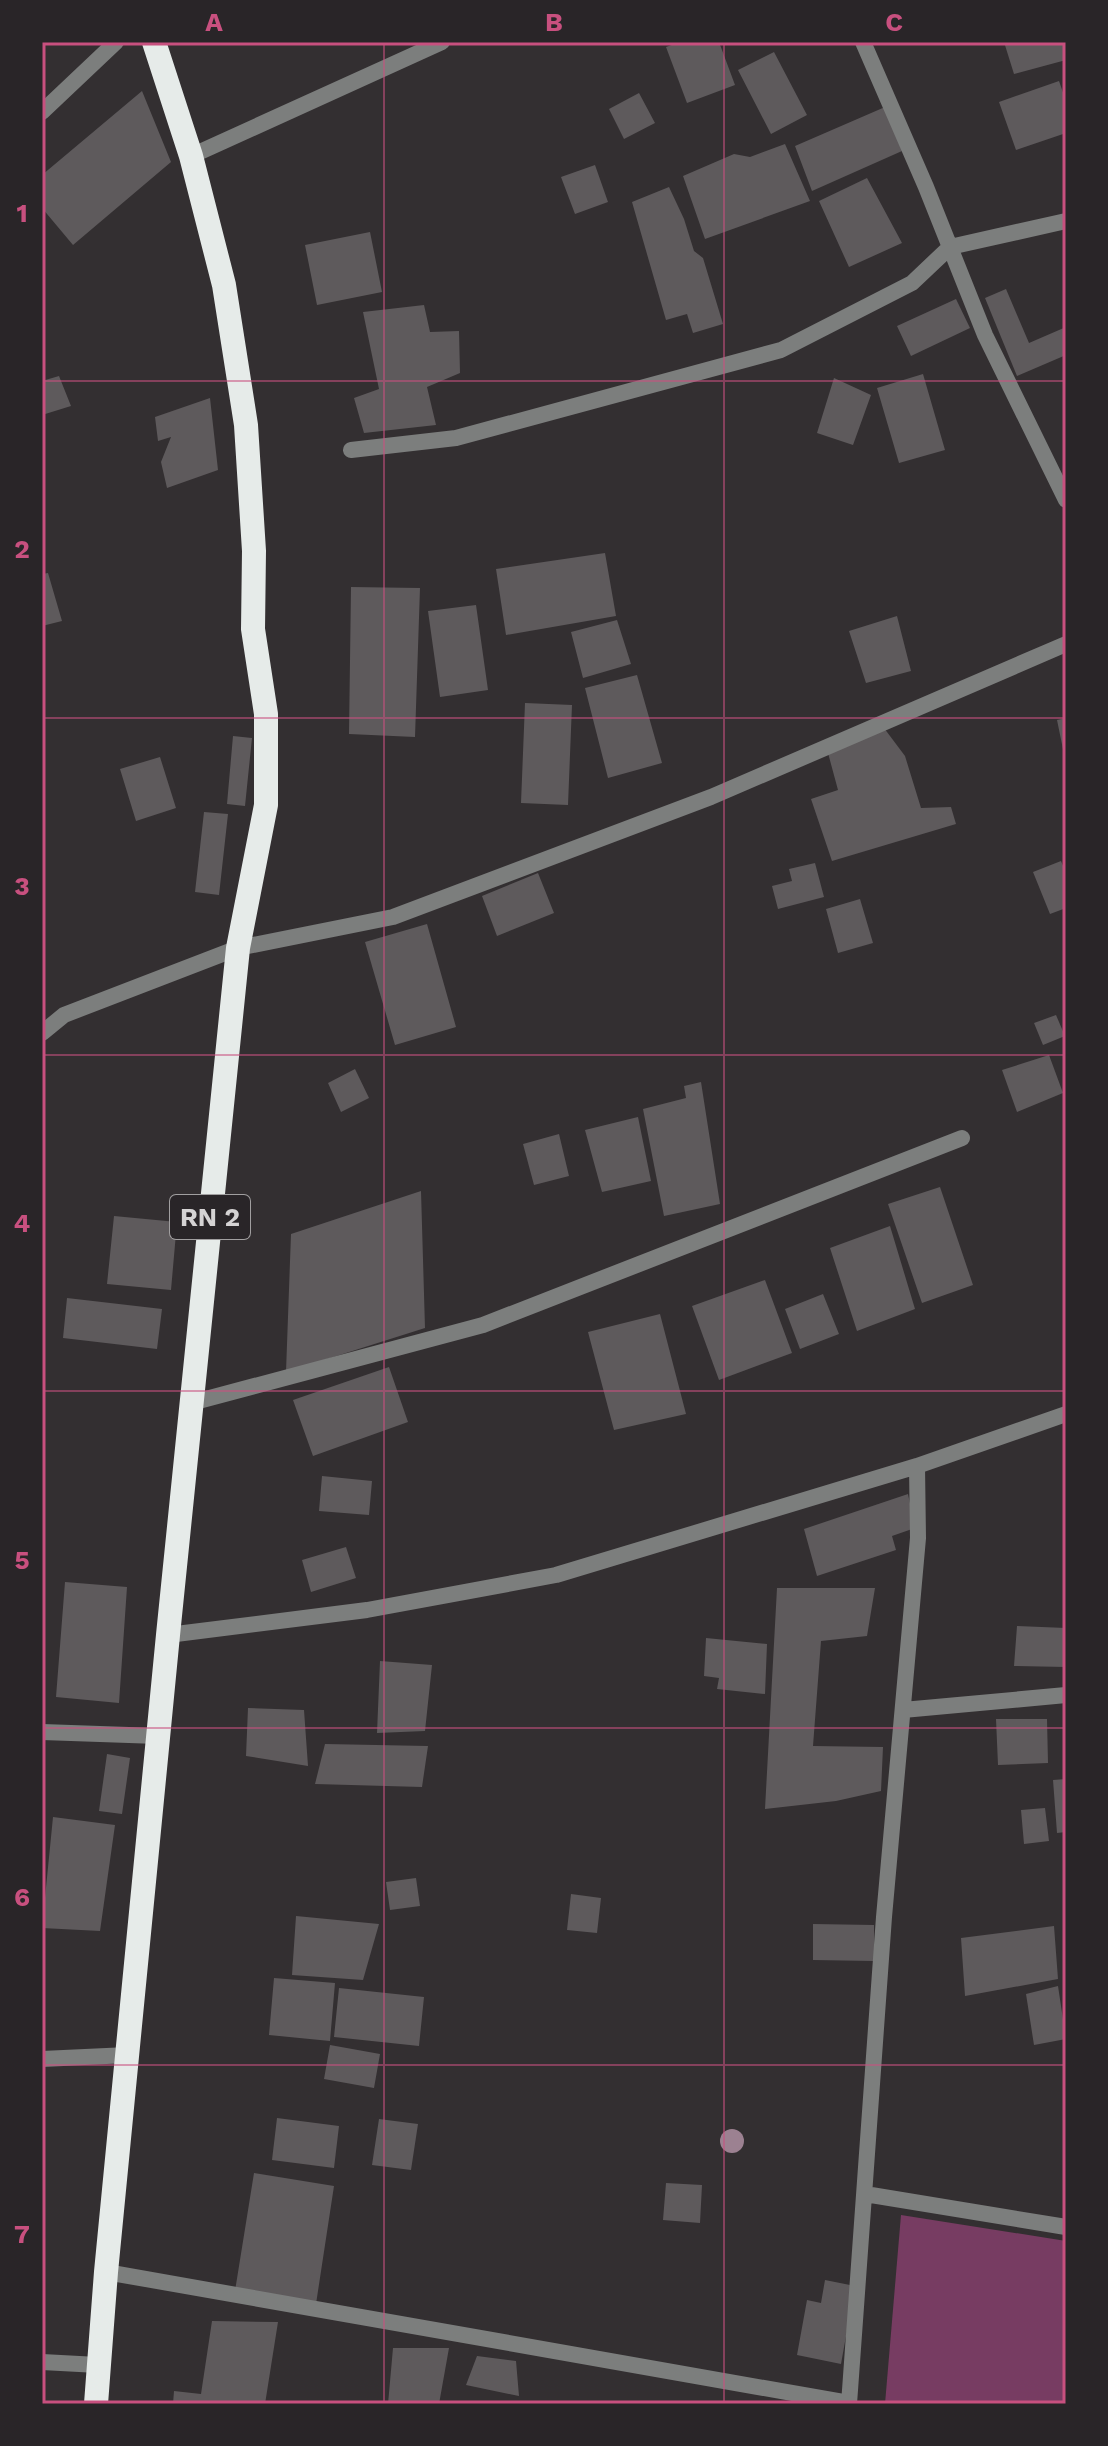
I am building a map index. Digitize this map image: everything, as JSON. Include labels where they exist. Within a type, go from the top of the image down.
[{"type":"highway","name":"RN 2","points":[[96,2404],[158,1736],[238,948],[266,805],[266,714],[253,629],[254,551],[246,425],[224,285],[191,156],[154,42]]},
{"type":"street","points":[[42,112],[116,42]]},
{"type":"street","points":[[191,156],[442,42]]},
{"type":"street","points":[[863,42],[985,335],[1066,500]]},
{"type":"street","points":[[351,450],[456,438],[781,350],[912,283],[950,247],[1066,221]]},
{"type":"street","points":[[42,1033],[64,1015],[238,948],[393,917],[711,797],[1066,644]]},
{"type":"street","points":[[191,1403],[483,1325],[962,1138]]},
{"type":"street","points":[[168,1635],[367,1610],[556,1575],[917,1466],[1066,1414]]},
{"type":"street","points":[[106,2272],[849,2403],[884,1917],[918,1538],[917,1466]]},
{"type":"street","points":[[903,1710],[1066,1695]]},
{"type":"street","points":[[42,1732],[158,1736]]},
{"type":"street","points":[[42,2059],[128,2055]]},
{"type":"street","points":[[865,2194],[1066,2227]]},
{"type":"street","points":[[42,2362],[98,2365]]},
{"type":"shaded area","points":[[901,2215],[1066,2241],[1066,2404],[885,2404]]},
{"type":"building","points":[[680,42],[719,42],[735,85],[687,103],[666,47]]},
{"type":"building","points":[[1004,42],[1066,42],[1066,60],[1014,74]]},
{"type":"building","points":[[774,52],[807,115],[771,134],[738,70]]},
{"type":"building","points":[[1059,81],[1066,101],[1066,133],[1016,150],[999,102]]},
{"type":"building","points":[[142,91],[171,162],[73,245],[42,208],[42,175]]},
{"type":"building","points":[[639,93],[655,123],[624,139],[609,109]]},
{"type":"building","points":[[885,107],[902,151],[812,191],[795,146]]},
{"type":"building","points":[[785,144],[810,201],[705,239],[683,176],[734,154],[750,157]]},
{"type":"building","points":[[595,165],[608,202],[575,214],[561,177]]},
{"type":"building","points":[[867,178],[902,243],[849,267],[819,201]]},
{"type":"building","points":[[669,187],[694,251],[703,258],[723,324],[693,333],[687,314],[666,320],[632,202]]},
{"type":"building","points":[[370,232],[382,292],[317,305],[305,245]]},
{"type":"building","points":[[1006,289],[1029,343],[1066,327],[1066,355],[1017,376],[985,298]]},
{"type":"building","points":[[956,299],[970,328],[911,356],[897,326]]},
{"type":"building","points":[[424,305],[430,332],[459,331],[460,373],[427,387],[436,425],[364,433],[354,398],[379,389],[363,312]]},
{"type":"building","points":[[923,374],[945,450],[899,463],[877,388]]},
{"type":"building","points":[[59,376],[71,406],[42,415],[42,381]]},
{"type":"building","points":[[834,378],[871,395],[853,445],[817,433]]},
{"type":"building","points":[[210,398],[218,470],[167,488],[161,462],[171,437],[158,441],[155,417]]},
{"type":"building","points":[[605,553],[616,616],[506,635],[496,569]]},
{"type":"building","points":[[48,573],[62,621],[42,626],[42,574]]},
{"type":"building","points":[[351,587],[420,588],[415,737],[349,734]]},
{"type":"building","points":[[476,605],[488,690],[440,697],[428,611]]},
{"type":"building","points":[[897,616],[911,671],[866,683],[849,631]]},
{"type":"building","points":[[617,620],[631,664],[583,678],[571,632]]},
{"type":"building","points":[[637,675],[662,763],[608,778],[585,688]]},
{"type":"building","points":[[525,703],[572,705],[568,805],[521,803]]},
{"type":"building","points":[[1066,718],[1066,759],[1065,759],[1057,720]]},
{"type":"building","points":[[884,728],[905,756],[921,808],[951,807],[956,824],[832,861],[811,799],[838,790],[828,753]]},
{"type":"building","points":[[233,736],[252,738],[245,806],[227,804]]},
{"type":"building","points":[[160,757],[176,808],[136,821],[120,769]]},
{"type":"building","points":[[204,812],[228,814],[219,895],[195,892]]},
{"type":"building","points":[[1061,861],[1066,873],[1066,908],[1050,914],[1033,872]]},
{"type":"building","points":[[815,863],[824,897],[778,909],[772,886],[792,881],[789,869]]},
{"type":"building","points":[[538,873],[554,913],[497,936],[482,896]]},
{"type":"building","points":[[860,899],[873,943],[838,953],[826,909]]},
{"type":"building","points":[[427,924],[456,1027],[395,1045],[365,942]]},
{"type":"building","points":[[1056,1015],[1065,1036],[1043,1045],[1034,1023]]},
{"type":"building","points":[[1049,1055],[1063,1093],[1017,1112],[1002,1070]]},
{"type":"building","points":[[355,1069],[369,1098],[341,1112],[328,1083]]},
{"type":"building","points":[[701,1082],[720,1204],[664,1216],[643,1109],[686,1098],[684,1086]]},
{"type":"building","points":[[638,1117],[651,1181],[602,1192],[585,1130]]},
{"type":"building","points":[[559,1134],[569,1176],[534,1185],[523,1144]]},
{"type":"building","points":[[940,1187],[973,1285],[922,1303],[888,1204]]},
{"type":"building","points":[[421,1191],[425,1328],[286,1372],[291,1234]]},
{"type":"building","points":[[114,1216],[177,1222],[171,1290],[107,1284]]},
{"type":"building","points":[[890,1226],[915,1309],[857,1331],[830,1248]]},
{"type":"building","points":[[765,1280],[792,1353],[719,1380],[692,1306]]},
{"type":"building","points":[[823,1294],[839,1334],[800,1349],[785,1309]]},
{"type":"building","points":[[67,1298],[162,1309],[157,1349],[63,1338]]},
{"type":"building","points":[[660,1314],[686,1414],[614,1430],[588,1332]]},
{"type":"building","points":[[389,1367],[408,1422],[313,1456],[293,1400]]},
{"type":"building","points":[[322,1476],[372,1481],[369,1515],[319,1511]]},
{"type":"building","points":[[908,1494],[915,1528],[892,1536],[896,1550],[817,1576],[804,1529]]},
{"type":"building","points":[[346,1547],[356,1578],[311,1592],[302,1560]]},
{"type":"building","points":[[65,1582],[127,1587],[119,1703],[56,1697]]},
{"type":"building","points":[[777,1588],[875,1588],[867,1636],[821,1641],[813,1746],[883,1747],[881,1791],[836,1801],[765,1809]]},
{"type":"building","points":[[1017,1626],[1066,1628],[1066,1667],[1014,1666]]},
{"type":"building","points":[[706,1638],[767,1644],[765,1694],[717,1689],[719,1678],[704,1676]]},
{"type":"building","points":[[380,1661],[432,1665],[425,1731],[377,1733]]},
{"type":"building","points":[[248,1708],[304,1710],[308,1766],[246,1756]]},
{"type":"building","points":[[996,1719],[1047,1719],[1048,1763],[998,1765]]},
{"type":"building","points":[[325,1744],[428,1746],[422,1787],[315,1784]]},
{"type":"building","points":[[107,1754],[130,1758],[122,1814],[99,1811]]},
{"type":"building","points":[[1066,1779],[1066,1832],[1057,1833],[1053,1780]]},
{"type":"building","points":[[1045,1808],[1049,1841],[1024,1844],[1021,1810]]},
{"type":"building","points":[[53,1817],[115,1825],[100,1931],[42,1928]]},
{"type":"building","points":[[416,1878],[420,1906],[390,1910],[386,1882]]},
{"type":"building","points":[[571,1894],[601,1898],[597,1933],[567,1930]]},
{"type":"building","points":[[296,1916],[379,1924],[363,1980],[292,1975]]},
{"type":"building","points":[[813,1924],[874,1925],[874,1961],[813,1960]]},
{"type":"building","points":[[1054,1926],[1058,1979],[965,1996],[961,1938]]},
{"type":"building","points":[[274,1978],[335,1983],[330,2041],[269,2035]]},
{"type":"building","points":[[1058,1986],[1066,2039],[1034,2045],[1026,1994]]},
{"type":"building","points":[[339,1988],[424,1997],[419,2046],[334,2037]]},
{"type":"building","points":[[330,2045],[380,2054],[374,2088],[324,2079]]},
{"type":"building","points":[[277,2118],[339,2126],[334,2168],[272,2160]]},
{"type":"building","points":[[379,2119],[418,2124],[411,2170],[372,2165]]},
{"type":"building","points":[[254,2173],[334,2186],[316,2304],[235,2291]]},
{"type":"building","points":[[666,2183],[702,2185],[700,2223],[663,2220]]},
{"type":"building","points":[[825,2280],[855,2286],[841,2364],[797,2355],[807,2300],[821,2303]]},
{"type":"building","points":[[212,2321],[278,2322],[265,2404],[173,2404],[174,2391],[201,2394]]},
{"type":"building","points":[[393,2348],[449,2348],[439,2404],[388,2404]]},
{"type":"building","points":[[477,2356],[516,2361],[519,2396],[466,2385]]}]
